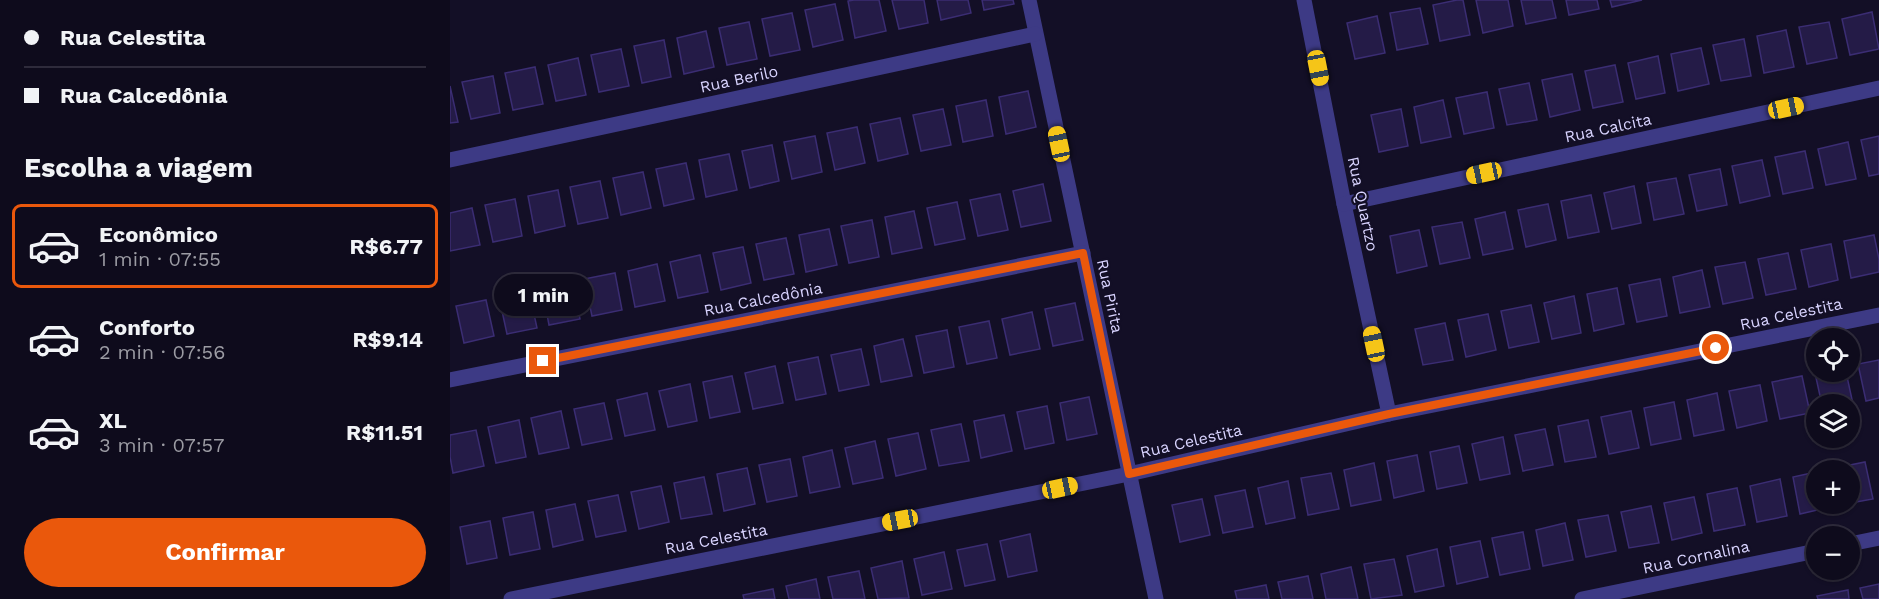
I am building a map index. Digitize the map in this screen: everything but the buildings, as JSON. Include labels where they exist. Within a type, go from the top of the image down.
[{"type":"street","name":"Rua Pirita","points":[[1029,0],[1156,599]]},
{"type":"street","name":"Rua Quartzo","points":[[1304,0],[1344,204],[1389,414]]},
{"type":"street","name":"Rua Berilo","points":[[450,160],[1035,34]]},
{"type":"street","name":"Rua Calcita","points":[[1344,204],[1879,88]]},
{"type":"street","name":"Rua Calcedônia","points":[[450,380],[1083,253]]},
{"type":"street","name":"Rua Celestita","points":[[511,599],[1129,474],[1389,414],[1879,315]]},
{"type":"street","points":[[1860,542],[1879,538]]},
{"type":"street","name":"Rua Cornalina","points":[[1582,599],[1806,552]]},
{"type":"route","points":[[543,361],[1083,253],[1129,474],[1389,414],[1716,348]]}]
